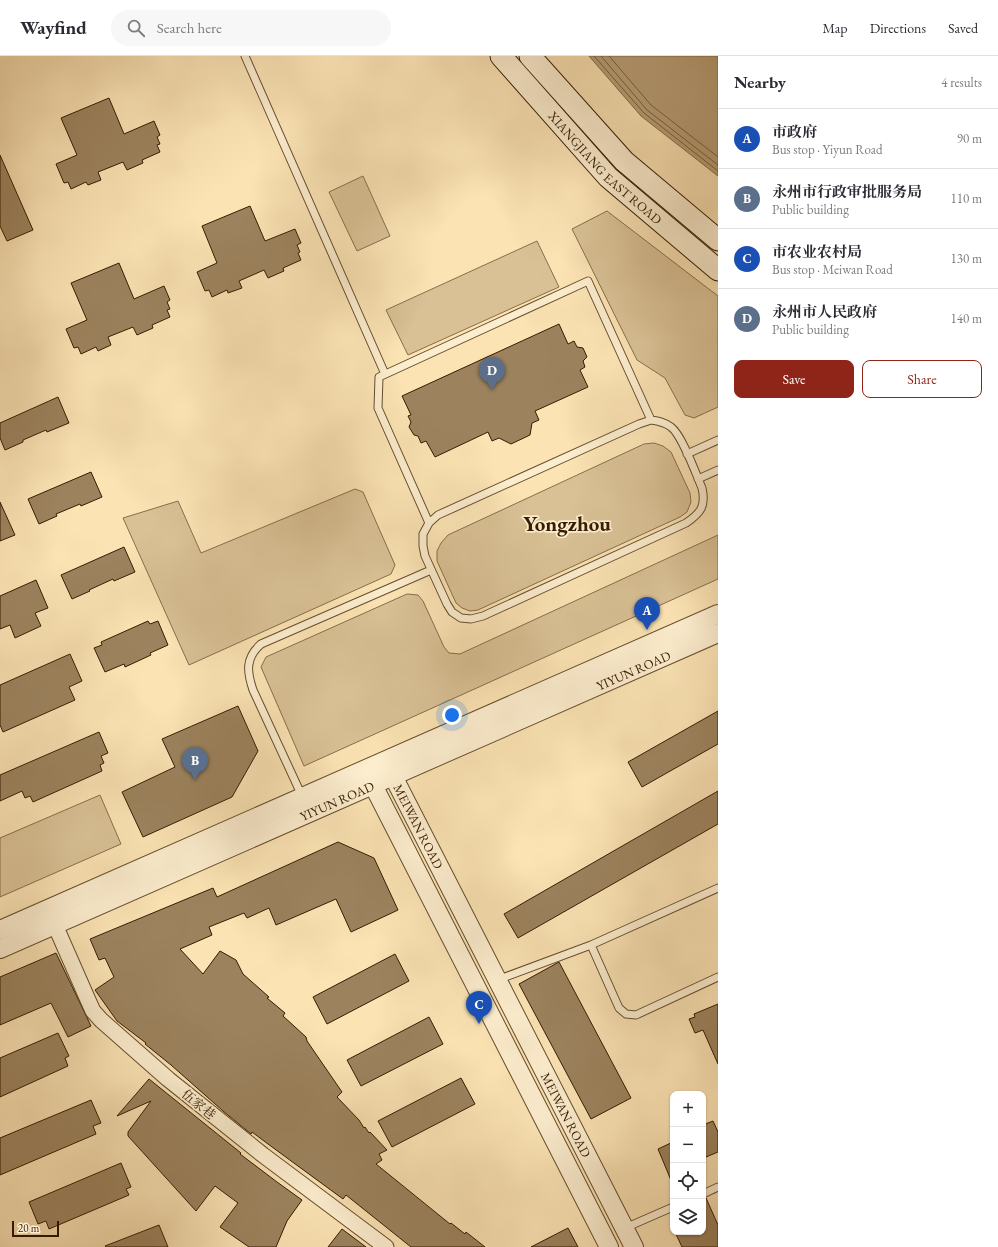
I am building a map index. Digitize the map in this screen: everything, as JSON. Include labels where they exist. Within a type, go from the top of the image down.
[{"type":"main road","name":"XIANGJIANG EAST ROAD","points":[[501,56],[608,177],[718,270]]},
{"type":"main road","name":"XIANGJIANG EAST ROAD","points":[[530,56],[624,161],[718,240]]},
{"type":"street","name":"YIYUN ROAD","points":[[0,930],[718,614]]},
{"type":"street","name":"YIYUN ROAD","points":[[0,949],[718,633]]},
{"type":"street","name":"MEIWAN ROAD","points":[[609,1247],[373,785],[375,765],[393,776],[634,1247]]},
{"type":"street","name":"伍家巷","points":[[55,925],[93,1011],[101,1020],[168,1079],[257,1150],[386,1247]]},
{"type":"lane","points":[[245,56],[385,374]]},
{"type":"lane","points":[[429,523],[378,408],[379,377],[385,374],[588,281],[651,420]]},
{"type":"lane","points":[[651,420],[662,422],[672,427],[678,434],[687,454],[704,497],[702,507],[696,516],[686,523],[483,616],[471,619],[461,618],[452,612],[431,570],[425,556],[423,546],[423,534],[429,523],[438,515],[639,424],[651,420]]},
{"type":"lane","points":[[687,454],[718,440]]},
{"type":"lane","points":[[698,479],[718,470]]},
{"type":"lane","points":[[302,797],[253,690],[249,677],[249,664],[253,651],[261,644],[431,570]]},
{"type":"lane","points":[[497,980],[591,945],[718,888]]},
{"type":"lane","points":[[591,945],[620,1008],[626,1014],[636,1015],[718,977]]},
{"type":"lane","points":[[706,1193],[718,1187]]},
{"type":"lane","points":[[625,1228],[670,1208]]},
{"type":"shaded area","points":[[363,176],[390,236],[357,251],[329,192]]},
{"type":"shaded area","points":[[607,211],[718,296],[718,407],[694,418],[685,415],[665,378],[637,360],[572,229]]},
{"type":"shaded area","points":[[537,241],[559,287],[408,355],[386,310]]},
{"type":"shaded area","points":[[654,443],[663,446],[671,452],[690,493],[691,502],[687,512],[680,517],[478,610],[470,611],[462,608],[456,603],[437,561],[437,551],[441,543],[448,535],[644,444]]},
{"type":"shaded area","points":[[355,489],[363,492],[395,565],[391,574],[189,665],[123,518],[178,501],[201,553]]},
{"type":"shaded area","points":[[718,535],[718,579],[304,766],[261,667],[266,657],[407,594],[418,595],[423,601],[444,647],[449,653],[460,654]]},
{"type":"shaded area","points":[[100,795],[121,844],[0,897],[0,838]]},
{"type":"water","points":[[589,56],[718,56],[718,176],[641,116]]},
{"type":"building","points":[[109,98],[124,134],[154,121],[160,135],[157,137],[160,144],[157,145],[160,152],[142,160],[143,163],[127,170],[123,162],[98,172],[101,180],[88,185],[86,182],[71,189],[68,182],[64,183],[56,164],[77,155],[61,118]]},
{"type":"building","points":[[0,155],[33,230],[7,241],[0,226]]},
{"type":"building","points":[[250,206],[265,241],[295,229],[301,243],[297,245],[301,260],[283,268],[284,271],[268,278],[264,270],[239,281],[242,288],[228,293],[227,290],[212,297],[209,290],[205,291],[197,272],[217,263],[202,226]]},
{"type":"building","points":[[119,263],[134,299],[164,286],[170,300],[167,302],[170,309],[167,310],[170,317],[152,325],[153,328],[137,335],[133,327],[108,337],[111,345],[98,351],[96,347],[81,354],[78,347],[74,348],[66,329],[87,320],[71,283]]},
{"type":"building","points":[[559,324],[568,344],[574,341],[577,347],[583,348],[587,357],[583,361],[585,367],[580,370],[588,387],[535,411],[539,420],[532,423],[530,435],[511,444],[499,438],[492,441],[488,432],[435,457],[426,441],[421,443],[418,436],[414,435],[409,427],[411,422],[408,416],[411,415],[402,396]]},
{"type":"building","points":[[58,397],[69,423],[47,432],[46,430],[5,450],[0,438],[0,423]]},
{"type":"building","points":[[91,472],[102,497],[56,514],[57,516],[39,524],[28,499]]},
{"type":"building","points":[[0,502],[15,535],[0,541]]},
{"type":"building","points":[[124,547],[135,572],[114,581],[113,579],[72,599],[61,575]]},
{"type":"building","points":[[36,580],[48,608],[35,613],[41,626],[15,638],[10,625],[0,629],[0,596]]},
{"type":"building","points":[[148,621],[150,624],[158,621],[168,645],[125,667],[124,664],[105,672],[94,648],[102,645],[101,642]]},
{"type":"building","points":[[70,654],[82,681],[69,687],[75,700],[3,732],[0,725],[0,685]]},
{"type":"building","points":[[238,706],[258,751],[232,797],[143,837],[122,792],[175,767],[162,739]]},
{"type":"building","points":[[718,711],[718,744],[642,787],[628,762]]},
{"type":"building","points":[[99,732],[108,753],[101,756],[104,763],[100,765],[102,771],[33,802],[30,796],[25,798],[22,791],[0,801],[0,775]]},
{"type":"building","points":[[718,791],[718,824],[518,938],[504,914]]},
{"type":"building","points":[[338,842],[374,858],[398,910],[351,932],[336,899],[276,925],[269,908],[247,918],[244,913],[209,927],[212,935],[180,949],[203,974],[220,951],[236,960],[243,974],[269,997],[267,998],[285,1013],[283,1016],[306,1037],[307,1041],[342,1092],[337,1097],[359,1120],[364,1128],[365,1127],[369,1133],[370,1132],[387,1150],[379,1154],[382,1160],[376,1164],[450,1224],[451,1223],[465,1234],[466,1232],[485,1247],[411,1247],[346,1195],[343,1199],[252,1132],[251,1134],[145,1044],[146,1043],[117,1021],[95,990],[114,977],[105,958],[99,960],[90,939],[213,888],[217,897]]},
{"type":"building","points":[[56,953],[91,1026],[68,1037],[51,1003],[0,1025],[0,977]]},
{"type":"building","points":[[395,954],[409,981],[327,1024],[313,997]]},
{"type":"building","points":[[559,962],[631,1098],[591,1119],[519,984]]},
{"type":"building","points":[[718,1004],[718,1064],[703,1030],[695,1033],[689,1019],[695,1017],[694,1014]]},
{"type":"building","points":[[429,1017],[443,1044],[361,1086],[347,1060]]},
{"type":"building","points":[[58,1033],[69,1056],[65,1058],[68,1066],[0,1097],[0,1058]]},
{"type":"building","points":[[461,1078],[475,1104],[392,1147],[378,1121]]},
{"type":"building","points":[[149,1079],[241,1153],[240,1154],[302,1200],[287,1221],[276,1247],[249,1247],[220,1227],[238,1203],[215,1186],[196,1211],[128,1136],[128,1132],[151,1101],[117,1116]]},
{"type":"building","points":[[91,1100],[101,1123],[93,1126],[96,1134],[0,1175],[0,1138]]},
{"type":"building","points":[[713,1121],[718,1132],[718,1152],[706,1157],[706,1127],[706,1124]]},
{"type":"building","points":[[670,1143],[670,1178],[658,1149]]},
{"type":"building","points":[[121,1163],[131,1187],[126,1189],[129,1195],[49,1229],[46,1221],[38,1224],[29,1202]]},
{"type":"building","points":[[706,1198],[718,1225],[718,1247],[682,1247],[676,1235],[706,1235]]},
{"type":"building","points":[[159,1225],[168,1247],[105,1246]]},
{"type":"building","points":[[568,1228],[578,1247],[531,1247]]},
{"type":"building","points":[[342,1229],[366,1247],[328,1247]]},
{"type":"place","name":"永州市人民政府","points":[[492,390]]},
{"type":"place","name":"市政府","points":[[647,630]]},
{"type":"place","name":"永州市行政审批服务局","points":[[195,780]]},
{"type":"place","name":"市农业农村局","points":[[479,1024]]},
{"type":"district","name":"Yongzhou","points":[[567,524]]}]
